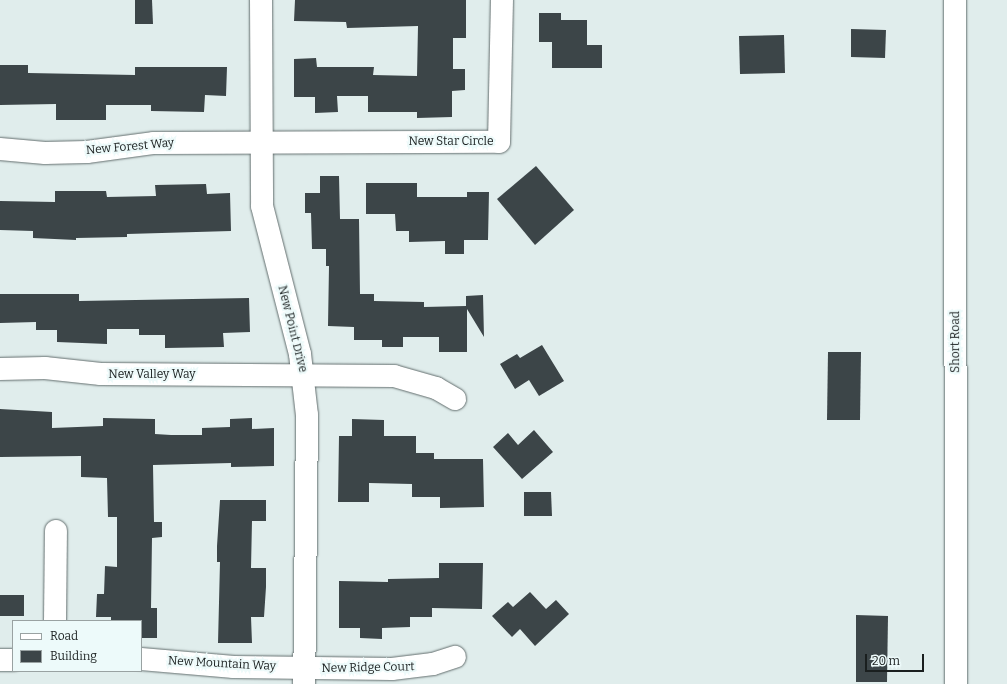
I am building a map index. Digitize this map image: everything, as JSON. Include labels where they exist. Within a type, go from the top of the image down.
[{"type":"street","name":"New Point Drive","points":[[262,0],[262,206],[304,375],[306,423],[304,676]]},
{"type":"street","name":"New Star Circle","points":[[261,142],[499,142],[502,0]]},
{"type":"street","name":"Short Road","points":[[955,0],[956,684]]},
{"type":"street","name":"New Forest Way","points":[[0,150],[45,153],[87,152],[154,143],[261,142]]},
{"type":"street","name":"New Valley Way","points":[[0,369],[45,368],[102,374],[394,376],[436,388],[455,399]]},
{"type":"street","points":[[55,620],[56,531]]},
{"type":"street","name":"New Ridge Court","points":[[304,676],[413,668],[455,657]]},
{"type":"street","name":"New Mountain Way","points":[[142,659],[234,667],[304,676]]},
{"type":"street","points":[[0,660],[12,660]]},
{"type":"building","points":[[135,0],[152,0],[153,24],[135,24]]},
{"type":"building","points":[[295,0],[466,0],[466,38],[453,38],[453,69],[465,69],[465,90],[452,91],[452,117],[417,118],[417,112],[368,112],[368,96],[337,96],[338,112],[315,113],[315,97],[294,97],[294,59],[316,58],[317,67],[374,67],[373,75],[417,76],[418,26],[347,28],[346,22],[294,21]]},
{"type":"building","points":[[539,13],[561,13],[561,20],[587,20],[587,45],[602,45],[602,68],[552,68],[552,42],[539,42]]},
{"type":"building","points":[[851,29],[886,30],[885,58],[851,57]]},
{"type":"building","points":[[784,35],[785,73],[740,74],[739,36]]},
{"type":"building","points":[[0,65],[28,65],[28,73],[135,75],[135,67],[227,67],[226,96],[205,95],[204,112],[151,111],[151,105],[106,105],[106,120],[56,120],[56,104],[0,105]]},
{"type":"building","points":[[536,166],[574,210],[535,245],[497,199]]},
{"type":"building","points":[[320,176],[339,176],[340,219],[359,219],[360,294],[374,294],[374,301],[424,302],[424,307],[466,306],[466,296],[483,295],[484,337],[467,309],[467,352],[439,352],[439,337],[403,337],[403,347],[382,347],[382,340],[354,340],[354,327],[328,326],[329,266],[326,266],[326,249],[312,249],[311,213],[305,213],[305,193],[320,193]]},
{"type":"building","points":[[366,183],[417,183],[417,197],[467,197],[467,192],[489,192],[488,240],[464,240],[464,254],[445,254],[445,241],[409,242],[409,231],[396,231],[395,214],[366,214]]},
{"type":"building","points":[[206,184],[207,194],[230,193],[231,231],[127,234],[127,237],[76,238],[76,240],[33,238],[33,231],[0,230],[0,201],[55,202],[55,191],[106,191],[107,197],[156,196],[155,185]]},
{"type":"building","points":[[0,294],[79,294],[79,301],[249,298],[250,332],[223,333],[224,347],[165,348],[165,335],[139,335],[139,329],[107,329],[107,344],[57,342],[57,330],[36,330],[36,322],[0,323]]},
{"type":"building","points":[[542,345],[564,381],[539,396],[529,380],[515,389],[500,364],[517,354],[520,358]]},
{"type":"building","points":[[828,352],[861,352],[860,420],[827,420]]},
{"type":"building","points":[[0,409],[52,412],[52,428],[103,426],[103,418],[155,419],[155,434],[202,435],[202,428],[230,427],[230,419],[252,418],[252,429],[274,428],[274,466],[231,467],[231,463],[153,465],[154,522],[162,522],[162,537],[152,538],[151,608],[157,608],[157,638],[142,638],[142,620],[111,620],[111,617],[96,617],[97,594],[104,594],[105,566],[117,567],[117,517],[108,517],[107,478],[81,477],[81,456],[0,457]]},
{"type":"building","points":[[352,419],[384,420],[384,436],[416,436],[416,453],[434,453],[434,459],[483,459],[484,507],[440,508],[440,497],[412,497],[412,484],[369,483],[369,502],[338,502],[339,436],[352,436]]},
{"type":"building","points":[[534,430],[553,452],[522,479],[493,447],[508,433],[518,445]]},
{"type":"building","points":[[524,492],[551,492],[552,516],[524,516]]},
{"type":"building","points":[[220,500],[266,500],[266,521],[252,521],[251,568],[266,568],[266,587],[264,617],[251,617],[252,643],[218,643],[220,562],[217,562],[217,546]]},
{"type":"building","points":[[439,563],[483,563],[482,609],[432,608],[432,617],[410,617],[410,627],[382,628],[382,639],[360,638],[360,628],[339,628],[339,581],[388,582],[388,579],[439,578]]},
{"type":"building","points":[[530,592],[546,609],[556,600],[569,614],[535,646],[520,629],[512,637],[492,616],[508,602],[513,607]]},
{"type":"building","points":[[0,595],[24,595],[24,616],[0,616]]},
{"type":"building","points":[[856,615],[888,616],[887,682],[856,682]]}]
